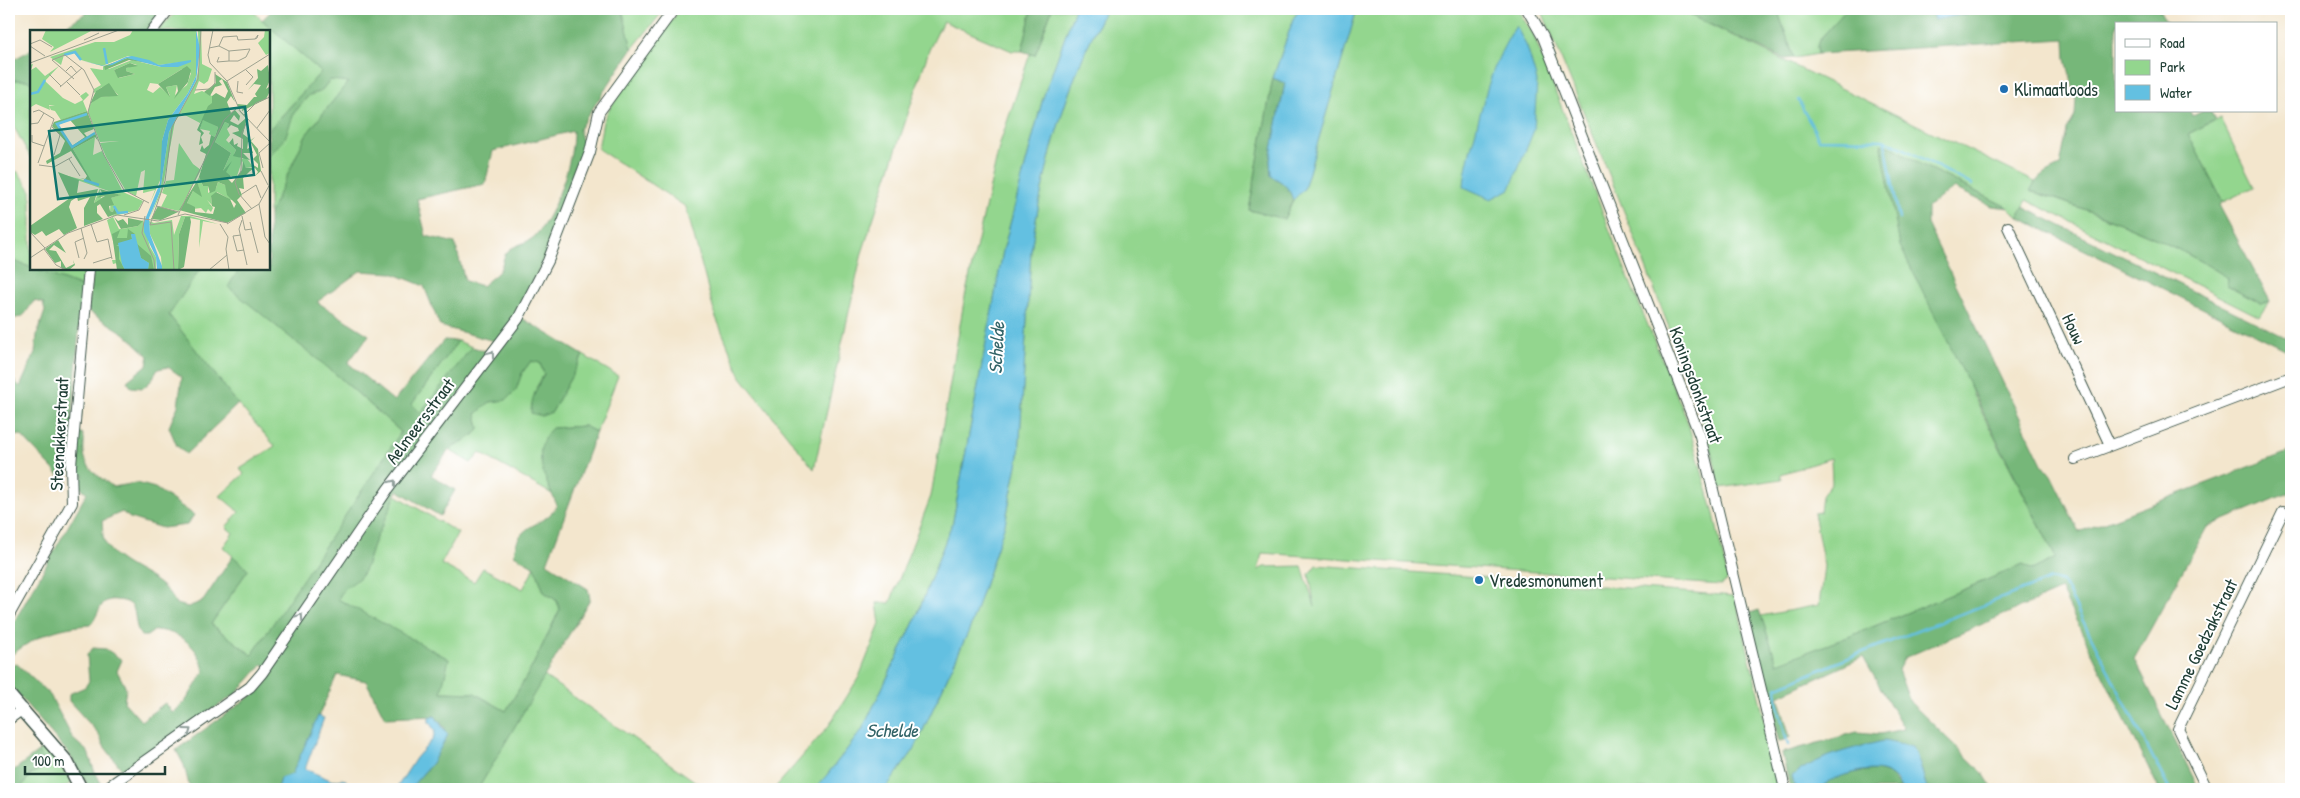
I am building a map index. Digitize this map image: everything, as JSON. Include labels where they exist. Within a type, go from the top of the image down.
[{"type":"main road","points":[[9,695],[67,762],[81,789]]},
{"type":"street","points":[[153,30],[169,9]]},
{"type":"street","name":"Aelmeersstraat","points":[[105,789],[250,687],[262,673],[388,489],[518,318],[548,261],[572,193],[590,152],[599,112],[674,9]]},
{"type":"street","name":"Koningsdonkstraat","points":[[1527,9],[1543,37],[1700,436],[1786,789]]},
{"type":"street","name":"Houw","points":[[2008,227],[2110,445]]},
{"type":"street","name":"Steenakkerstraat","points":[[9,615],[72,503],[72,465],[89,270]]},
{"type":"street","points":[[2075,459],[2291,377]]},
{"type":"street","name":"Lamme Goedzakstraat","points":[[2207,789],[2178,729],[2283,512]]},
{"type":"street","points":[[9,719],[23,710]]},
{"type":"green space","points":[[92,9],[165,9],[148,30],[60,30]]},
{"type":"green space","points":[[179,9],[250,9],[321,72],[270,129],[270,30],[159,30]]},
{"type":"green space","points":[[273,9],[622,9],[632,49],[579,129],[584,147],[541,267],[515,314],[583,355],[552,412],[542,416],[531,413],[533,397],[544,374],[540,363],[531,361],[522,373],[516,390],[506,400],[490,402],[476,414],[479,428],[475,434],[449,450],[431,475],[455,490],[440,516],[397,490],[363,573],[344,590],[338,599],[449,659],[441,692],[474,693],[506,711],[532,667],[560,609],[556,600],[544,592],[535,567],[514,555],[520,536],[552,513],[557,505],[548,486],[542,466],[542,446],[545,437],[552,428],[584,426],[596,432],[547,563],[588,589],[590,599],[478,789],[416,789],[413,785],[432,763],[445,728],[435,716],[385,718],[366,681],[337,675],[292,775],[280,778],[277,789],[190,789],[184,765],[176,750],[262,688],[274,672],[263,664],[236,694],[123,771],[104,746],[98,733],[69,701],[69,694],[85,687],[89,681],[87,655],[93,648],[106,649],[122,660],[117,671],[126,688],[124,702],[141,721],[165,703],[173,713],[185,702],[204,672],[199,655],[181,637],[155,630],[147,636],[141,636],[136,624],[133,608],[124,601],[106,601],[90,625],[56,630],[28,643],[9,657],[9,631],[87,493],[77,484],[84,475],[80,475],[68,467],[67,484],[21,435],[9,437],[9,375],[20,387],[35,353],[37,335],[45,311],[43,303],[34,301],[22,316],[9,319],[9,259],[30,267],[30,270],[38,270],[82,287],[71,438],[75,438],[79,433],[82,433],[87,464],[113,487],[137,483],[155,488],[194,515],[187,525],[162,528],[130,518],[122,512],[102,521],[103,538],[110,550],[128,565],[160,584],[176,604],[188,607],[203,601],[233,556],[248,570],[211,624],[252,655],[401,432],[338,376],[228,287],[238,270],[270,270],[270,213],[306,135],[348,82],[330,80],[320,92],[309,95],[294,113],[285,138],[270,155],[270,129],[321,72],[262,20]],"holes":[[[573,131],[562,186],[543,226],[533,238],[509,250],[499,271],[482,286],[465,281],[455,243],[426,236],[417,199],[485,184],[493,151]],[[360,271],[392,273],[424,286],[440,326],[494,341],[486,351],[472,347],[420,413],[412,404],[458,341],[444,340],[394,401],[348,363],[369,335],[317,302]]]},
{"type":"green space","points":[[622,9],[665,9],[632,49]]},
{"type":"green space","points":[[680,9],[1032,9],[1022,51],[1012,51],[943,21],[929,50],[862,253],[814,469],[741,377],[715,315],[686,207],[598,149],[603,121],[609,109]]},
{"type":"green space","points":[[1032,9],[1052,9],[1035,55],[1022,51]]},
{"type":"green space","points":[[1052,9],[1075,9],[1043,98],[1003,251],[953,521],[916,618],[862,730],[816,789],[774,789],[828,727],[859,677],[880,624],[877,603],[890,603],[931,496],[964,301],[1000,143],[1030,54],[1035,55]]},
{"type":"green space","points":[[1106,9],[1301,9],[1294,17],[1273,78],[1249,210],[1284,219],[1293,200],[1304,189],[1357,9],[1517,9],[1533,34],[1628,277],[1687,420],[1714,514],[1728,580],[1721,585],[1262,553],[1258,570],[1264,567],[1302,566],[1315,607],[1309,574],[1316,565],[1735,596],[1781,789],[885,789],[914,750],[970,628],[1005,524],[1019,455],[1031,251],[1042,189],[1049,157],[1068,96],[1079,66]]},
{"type":"green space","points":[[1541,9],[1677,9],[2035,182],[2031,191],[2132,228],[2206,264],[2228,278],[2227,286],[2262,304],[2270,301],[2260,317],[2027,200],[2018,217],[2009,208],[1916,162],[1893,147],[1973,395],[2056,558],[2032,570],[2023,565],[1777,664],[1761,616],[1819,605],[1824,566],[1814,513],[1820,512],[1822,496],[1832,482],[1831,458],[1781,474],[1782,479],[1720,488],[1709,443],[1680,355],[1619,198]]},
{"type":"green space","points":[[1677,9],[1777,9],[1794,58],[1784,59]]},
{"type":"green space","points":[[1777,9],[1847,9],[1819,40],[1817,46],[1818,54],[1794,58]]},
{"type":"green space","points":[[1847,9],[1931,9],[1934,19],[1992,9],[2159,9],[2166,22],[2115,22],[2115,112],[2191,112],[2193,116],[2201,112],[2211,112],[2215,120],[2188,134],[2223,202],[2219,205],[2270,301],[2262,304],[2227,286],[2228,278],[2206,264],[2158,239],[2080,208],[2030,191],[2042,175],[2060,166],[2067,130],[2075,116],[2076,99],[2066,59],[2065,39],[1818,54],[1817,46],[1819,40]]},
{"type":"green space","points":[[30,51],[30,82],[27,80],[9,80],[9,62]]},
{"type":"green space","points":[[1273,78],[1285,83],[1270,160],[1271,176],[1285,185],[1293,200],[1284,219],[1249,210]]},
{"type":"green space","points":[[9,80],[27,80],[30,82],[30,156],[9,118]]},
{"type":"green space","points":[[330,80],[349,81],[306,135],[270,213],[270,155],[294,113],[309,95],[320,92]]},
{"type":"green space","points":[[2220,118],[2254,187],[2223,202],[2188,134]]},
{"type":"green space","points":[[1881,144],[1893,147],[1916,162],[2009,208],[1992,206],[1954,188],[1927,207],[1927,224],[2042,464],[2051,475],[2079,532],[2291,451],[2291,492],[2207,527],[2134,659],[2199,789],[2159,789],[2061,590],[1904,658],[1898,670],[1910,702],[1983,773],[1993,789],[1927,789],[1920,764],[1792,776],[1795,789],[1790,789],[1782,753],[1857,732],[1880,734],[1904,729],[1863,657],[1778,696],[1790,737],[1779,742],[1747,614],[1759,610],[1777,663],[1848,637],[2023,565],[2032,570],[2056,558],[1900,246]]},
{"type":"green space","points":[[9,171],[18,172],[30,190],[30,268],[9,259]]},
{"type":"green space","points":[[2023,207],[2291,340],[2291,352],[2018,217]]},
{"type":"green space","points":[[37,270],[84,270],[82,287]]},
{"type":"green space","points":[[92,270],[199,270],[169,315],[238,404],[186,454],[177,446],[169,427],[178,406],[182,377],[168,367],[158,369],[151,381],[143,388],[131,387],[127,381],[147,365],[149,356],[124,333],[88,311]]},
{"type":"green space","points":[[199,270],[238,270],[229,287],[338,376],[401,432],[352,509],[252,655],[211,624],[248,570],[223,547],[233,533],[226,527],[239,512],[220,496],[244,474],[240,469],[275,446],[238,404],[169,315]]},
{"type":"green space","points":[[458,341],[472,347],[421,413],[411,405]]},
{"type":"green space","points":[[583,355],[618,376],[596,432],[584,426],[553,428],[547,435],[541,451],[541,460],[542,468],[552,494],[480,453],[471,463],[449,450],[475,434],[479,428],[476,414],[490,402],[506,400],[515,390],[522,373],[531,361],[540,363],[544,374],[536,388],[552,412]]},
{"type":"green space","points":[[396,495],[458,533],[441,564],[474,582],[483,568],[523,589],[535,567],[544,592],[556,600],[560,609],[532,667],[506,711],[474,693],[441,692],[338,599],[344,588],[359,577],[367,564],[374,542]]},
{"type":"green space","points":[[17,664],[50,695],[73,739],[88,752],[94,770],[102,785],[96,789],[90,789],[69,754],[9,684],[9,666]]},
{"type":"green space","points":[[544,676],[706,789],[478,789]]},
{"type":"green space","points":[[46,745],[72,783],[59,789],[20,789],[31,774],[50,764],[38,752]]},
{"type":"green space","points":[[38,752],[50,764],[31,774],[20,789],[9,789],[9,774]]},
{"type":"green space","points":[[1877,770],[1890,774],[1901,789],[1822,789],[1826,784],[1839,777],[1855,772]]},
{"type":"water","name":"Schelde","points":[[1075,9],[1106,9],[1079,66],[1068,96],[1049,157],[1042,189],[1031,251],[1019,455],[1005,524],[970,628],[914,750],[885,789],[816,789],[862,730],[916,618],[953,521],[1003,251],[1043,98]]},
{"type":"water","points":[[1301,9],[1357,9],[1304,189],[1293,200],[1285,185],[1271,176],[1270,160],[1285,83],[1273,78],[1294,17]]},
{"type":"water","points":[[1931,9],[1992,9],[1934,20]]},
{"type":"water","points":[[1516,26],[1527,47],[1537,81],[1534,130],[1510,189],[1491,199],[1464,187],[1465,173],[1482,105],[1491,78],[1501,52]]},
{"type":"water","points":[[318,716],[324,718],[305,769],[333,781],[346,780],[347,789],[277,789],[280,778],[292,774]]},
{"type":"water","points":[[435,716],[448,735],[432,763],[413,785],[416,789],[396,789],[416,758],[433,739],[435,731],[429,722],[429,718]]},
{"type":"water","points":[[1884,741],[1913,747],[1927,789],[1901,789],[1891,775],[1877,770],[1869,770],[1835,779],[1826,784],[1822,789],[1795,789],[1792,776],[1813,763],[1848,750]]},
{"type":"waterway","points":[[1798,100],[1819,139],[1882,140],[1895,144],[1972,185]]},
{"type":"waterway","points":[[1885,142],[1899,219]]},
{"type":"waterway","points":[[1788,745],[1777,703],[1776,688],[2051,579],[2063,582],[2169,789]]},
{"type":"place","name":"Klimaatloods","points":[[2004,89]]},
{"type":"place","name":"Vredesmonument","points":[[1479,580]]}]
